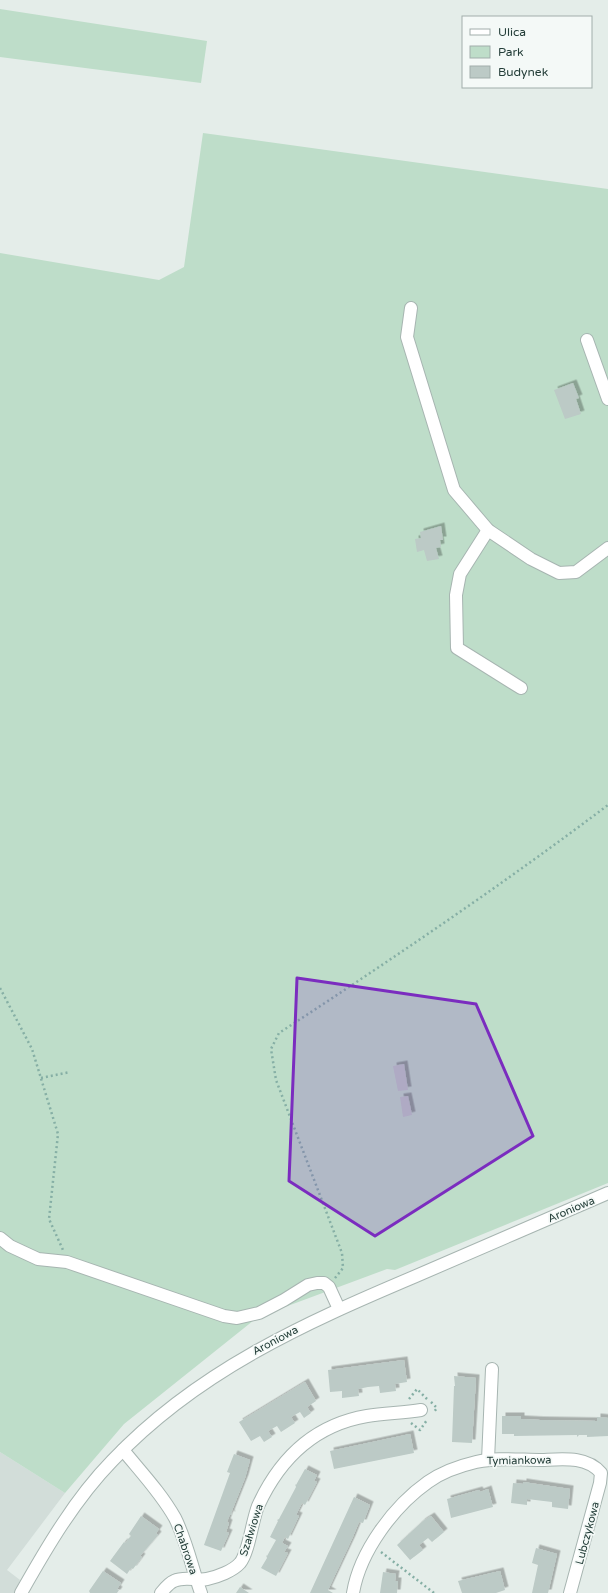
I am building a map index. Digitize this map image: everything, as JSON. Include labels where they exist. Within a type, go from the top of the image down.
[{"type":"street","points":[[411,308],[407,337],[454,490],[488,530],[531,559],[559,573],[576,572],[608,548]]},
{"type":"street","points":[[587,340],[608,399]]},
{"type":"street","points":[[488,530],[460,574],[456,595],[457,648],[521,688]]},
{"type":"street","name":"Aroniowa","points":[[21,1593],[80,1499],[103,1470],[168,1410],[238,1360],[297,1328],[339,1309],[608,1193]]},
{"type":"street","points":[[0,1238],[10,1246],[38,1259],[67,1262],[214,1314],[232,1318],[247,1317],[284,1300],[308,1285],[324,1283],[328,1287],[339,1309]]},
{"type":"street","points":[[488,1460],[492,1369]]},
{"type":"street","name":"Szałwiowa","points":[[161,1593],[167,1585],[174,1581],[184,1578],[207,1579],[233,1569],[240,1563],[254,1516],[263,1495],[276,1472],[300,1446],[325,1430],[347,1421],[366,1416],[421,1410]]},
{"type":"street","name":"Chabrowa","points":[[123,1450],[158,1492],[174,1518],[186,1543],[201,1593]]},
{"type":"street","name":"Tymiankowa","points":[[353,1593],[358,1576],[372,1545],[397,1511],[428,1482],[453,1469],[488,1460],[582,1461],[592,1463],[601,1473]]},
{"type":"street","name":"Lubczykowa","points":[[570,1593],[599,1490],[601,1473]]},
{"type":"path","points":[[328,1287],[343,1268],[342,1253],[276,1080],[271,1049],[279,1032],[392,960],[554,846],[608,805]]},
{"type":"path","points":[[0,988],[32,1049],[58,1134],[50,1219],[67,1262]]},
{"type":"path","points":[[41,1078],[70,1072]]},
{"type":"path","points":[[406,1405],[417,1389],[437,1408],[420,1430],[406,1420]]},
{"type":"path","points":[[372,1545],[434,1593]]},
{"type":"highlighted area","points":[[297,978],[476,1004],[533,1136],[375,1236],[289,1181]]},
{"type":"shaded area","points":[[0,1452],[65,1493],[7,1570],[20,1580],[15,1593],[0,1593]]},
{"type":"green space","points":[[0,9],[207,41],[201,83],[0,57]]},
{"type":"green space","points":[[203,133],[608,189],[608,1183],[395,1270],[387,1269],[258,1317],[124,1424],[65,1493],[0,1452],[0,253],[159,280],[184,267]]},
{"type":"building","points":[[573,383],[579,398],[576,399],[581,414],[565,419],[554,390]]},
{"type":"building","points":[[441,526],[443,540],[440,540],[441,547],[436,548],[439,559],[427,561],[424,550],[417,552],[415,539],[421,538],[420,532]]},
{"type":"building","points":[[404,1064],[408,1090],[398,1091],[393,1066]]},
{"type":"building","points":[[408,1096],[412,1115],[403,1117],[400,1097]]},
{"type":"building","points":[[404,1360],[407,1382],[395,1384],[396,1391],[380,1393],[379,1386],[368,1387],[358,1389],[359,1396],[342,1398],[342,1391],[330,1392],[328,1370]]},
{"type":"building","points":[[454,1376],[476,1378],[472,1443],[452,1442],[455,1386]]},
{"type":"building","points":[[305,1382],[316,1401],[307,1407],[311,1413],[304,1418],[300,1412],[291,1417],[295,1423],[281,1432],[277,1426],[268,1431],[272,1437],[264,1442],[260,1436],[251,1441],[239,1422]]},
{"type":"building","points":[[502,1416],[521,1416],[521,1419],[540,1420],[597,1421],[597,1417],[608,1418],[608,1436],[514,1436],[514,1434],[502,1434]]},
{"type":"building","points":[[410,1434],[414,1453],[334,1469],[330,1451]]},
{"type":"building","points":[[234,1454],[250,1460],[245,1478],[231,1513],[232,1515],[230,1514],[227,1522],[229,1523],[226,1532],[229,1533],[221,1551],[204,1545],[230,1473],[227,1472]]},
{"type":"building","points":[[305,1469],[317,1475],[314,1481],[317,1482],[305,1505],[302,1503],[296,1515],[299,1516],[288,1539],[285,1537],[282,1543],[288,1546],[284,1552],[288,1553],[276,1576],[261,1568],[267,1558],[266,1555],[267,1556],[276,1540],[270,1537],[278,1521],[277,1520],[279,1519],[296,1487],[295,1484],[296,1485]]},
{"type":"building","points":[[523,1482],[570,1489],[568,1509],[552,1507],[552,1502],[527,1499],[527,1505],[511,1503],[513,1483],[523,1484]]},
{"type":"building","points":[[488,1489],[493,1507],[451,1518],[447,1499]]},
{"type":"building","points":[[354,1497],[370,1505],[363,1523],[359,1522],[328,1590],[333,1593],[310,1593]]},
{"type":"building","points":[[141,1516],[159,1529],[156,1533],[158,1535],[140,1556],[142,1557],[133,1569],[131,1568],[127,1574],[110,1561],[124,1542],[125,1543],[128,1540],[126,1539],[131,1536],[129,1534]]},
{"type":"building","points":[[431,1516],[444,1532],[432,1542],[428,1538],[419,1545],[423,1550],[410,1560],[397,1545],[423,1521]]},
{"type":"building","points":[[536,1548],[557,1554],[548,1593],[532,1593],[538,1565],[532,1563]]},
{"type":"building","points":[[103,1571],[121,1583],[117,1589],[119,1590],[117,1593],[90,1593],[89,1591]]},
{"type":"building","points":[[500,1571],[505,1590],[496,1593],[462,1593],[458,1581]]},
{"type":"building","points":[[383,1572],[396,1574],[395,1581],[398,1581],[397,1593],[380,1593]]},
{"type":"building","points":[[240,1587],[249,1593],[236,1593]]}]
